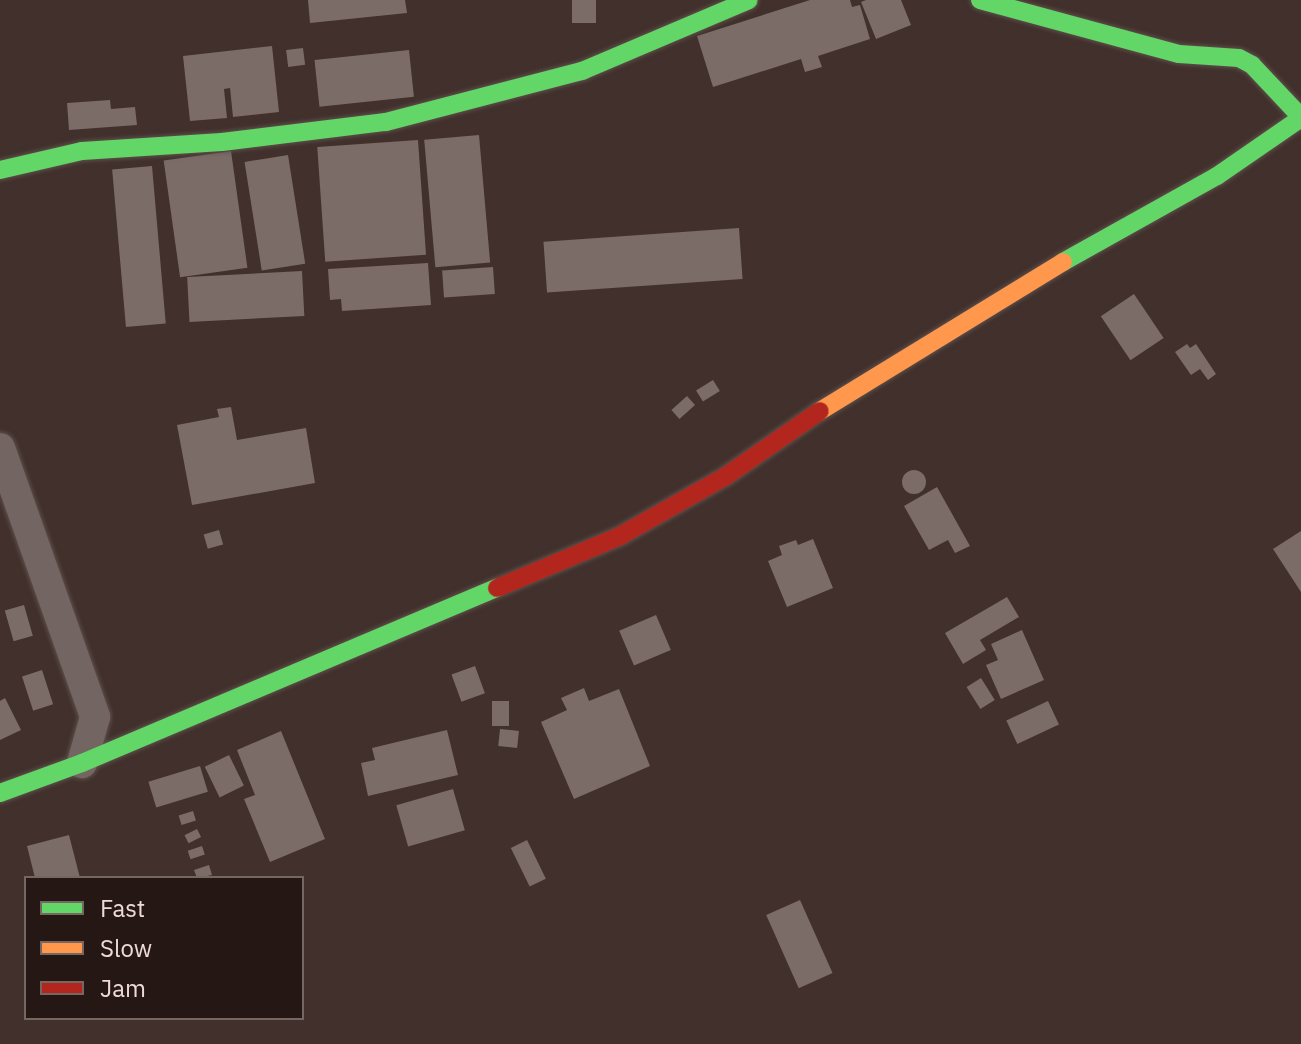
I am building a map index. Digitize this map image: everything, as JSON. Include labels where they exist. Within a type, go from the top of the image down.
[{"type":"main road","points":[[0,170],[82,151],[222,142],[386,122],[582,71],[749,0]]},
{"type":"main road","points":[[0,793],[82,763],[620,536],[726,476],[833,402],[1030,280],[1217,176],[1301,118],[1252,65],[1239,58],[1179,54],[980,0]]},
{"type":"street","points":[[0,448],[95,717],[82,763]]},
{"type":"building","points":[[308,0],[405,0],[407,13],[310,23]]},
{"type":"building","points":[[572,0],[596,0],[596,23],[572,23]]},
{"type":"building","points":[[810,0],[850,0],[852,7],[860,5],[870,39],[818,56],[822,67],[805,72],[801,59],[713,87],[697,36]]},
{"type":"building","points":[[901,0],[911,25],[876,39],[861,2]]},
{"type":"building","points":[[272,46],[279,112],[233,117],[230,88],[224,89],[227,118],[190,121],[183,56]]},
{"type":"building","points":[[303,48],[305,65],[288,67],[286,50]]},
{"type":"building","points":[[409,50],[414,97],[319,107],[315,60]]},
{"type":"building","points":[[110,100],[111,109],[135,107],[137,125],[69,130],[67,103]]},
{"type":"building","points":[[479,135],[490,263],[435,267],[424,140]]},
{"type":"building","points":[[418,140],[426,255],[325,262],[317,147]]},
{"type":"building","points":[[231,151],[247,268],[180,277],[164,160]]},
{"type":"building","points":[[288,155],[305,264],[262,271],[245,162]]},
{"type":"building","points":[[152,166],[166,323],[126,327],[112,169]]},
{"type":"building","points":[[739,228],[743,279],[547,293],[543,242]]},
{"type":"building","points":[[428,263],[431,305],[342,311],[341,299],[330,300],[328,269]]},
{"type":"building","points":[[493,267],[495,294],[444,297],[442,271]]},
{"type":"building","points":[[302,271],[304,316],[190,322],[187,277]]},
{"type":"building","points":[[1134,294],[1164,338],[1130,360],[1101,316]]},
{"type":"building","points":[[1187,344],[1190,348],[1196,344],[1216,374],[1208,380],[1200,369],[1191,375],[1175,352]]},
{"type":"building","points":[[713,380],[720,391],[703,402],[696,391]]},
{"type":"building","points":[[687,396],[695,405],[679,419],[671,410]]},
{"type":"building","points":[[231,407],[237,440],[306,428],[315,483],[192,505],[177,425],[219,417],[217,409]]},
{"type":"building","points":[[914,470],[923,473],[926,482],[923,491],[914,494],[905,491],[902,482],[905,473]]},
{"type":"building","points":[[937,487],[970,546],[955,553],[948,540],[929,550],[904,506]]},
{"type":"building","points":[[219,530],[223,544],[208,549],[204,534]]},
{"type":"building","points":[[1301,531],[1301,592],[1273,549]]},
{"type":"building","points":[[813,539],[833,588],[787,607],[768,561],[782,555],[779,546],[796,540],[798,545]]},
{"type":"building","points":[[1007,597],[1019,617],[980,640],[986,650],[963,664],[945,633]]},
{"type":"building","points":[[24,605],[33,636],[14,641],[5,611]]},
{"type":"building","points":[[656,615],[671,650],[634,666],[619,631]]},
{"type":"building","points":[[1022,630],[1044,680],[1001,699],[986,665],[998,660],[991,644]]},
{"type":"building","points":[[475,666],[485,693],[461,702],[452,675]]},
{"type":"building","points":[[42,670],[53,704],[33,711],[22,676]]},
{"type":"building","points":[[981,678],[995,700],[980,709],[967,687]]},
{"type":"building","points":[[584,688],[589,701],[619,689],[650,766],[574,799],[541,722],[567,710],[561,698]]},
{"type":"building","points":[[5,698],[21,730],[0,740],[0,701]]},
{"type":"building","points":[[492,701],[509,701],[509,726],[492,726]]},
{"type":"building","points":[[1048,701],[1059,725],[1017,744],[1006,720]]},
{"type":"building","points":[[500,729],[519,731],[517,748],[498,746]]},
{"type":"building","points":[[447,730],[458,775],[368,796],[361,763],[375,760],[372,748]]},
{"type":"building","points":[[281,731],[325,839],[270,862],[244,799],[255,795],[237,750]]},
{"type":"building","points":[[229,755],[244,786],[220,797],[205,767]]},
{"type":"building","points":[[200,766],[208,792],[156,808],[148,782]]},
{"type":"building","points":[[453,789],[465,830],[408,847],[396,805]]},
{"type":"building","points":[[193,811],[196,821],[182,825],[179,815]]},
{"type":"building","points":[[197,829],[201,837],[189,843],[185,835]]},
{"type":"building","points":[[69,835],[79,876],[34,876],[27,846]]},
{"type":"building","points":[[527,840],[546,879],[530,887],[511,848]]},
{"type":"building","points":[[202,846],[205,855],[191,859],[188,851]]},
{"type":"building","points":[[209,865],[212,875],[196,876],[194,870]]},
{"type":"building","points":[[800,900],[833,973],[799,988],[766,915]]},
{"type":"traffic: fast","points":[[0,170],[82,151],[222,142],[386,122],[582,71],[749,0]]},
{"type":"traffic: fast","points":[[980,0],[1179,54],[1239,58],[1252,65],[1301,117]]},
{"type":"traffic: fast","points":[[1063,262],[1217,176],[1301,118]]},
{"type":"traffic: fast","points":[[0,793],[82,763],[497,588]]},
{"type":"traffic: slow","points":[[820,411],[1063,262]]},
{"type":"traffic: jam","points":[[497,588],[620,536],[726,476],[820,411]]}]
